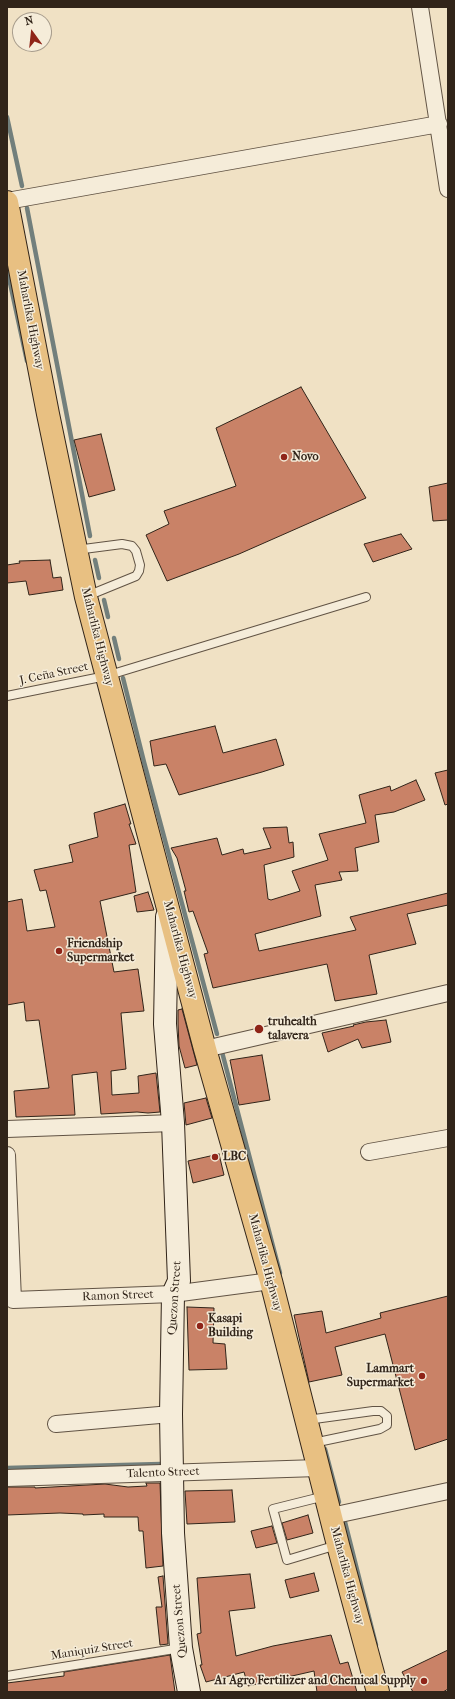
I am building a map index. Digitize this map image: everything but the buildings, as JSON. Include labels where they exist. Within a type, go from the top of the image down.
[{"type":"main road","name":"Maharlika Highway","points":[[7,201],[75,550],[86,597],[168,903],[205,1049],[271,1281],[338,1545],[378,1692]]},
{"type":"street","points":[[420,7],[448,189]]},
{"type":"street","points":[[7,201],[439,124]]},
{"type":"street","name":"Quezon Street","points":[[168,903],[165,1024],[173,1123],[179,1281],[173,1294],[173,1533],[182,1648],[189,1692]]},
{"type":"street","points":[[205,1049],[448,993]]},
{"type":"street","points":[[7,1128],[173,1123]]},
{"type":"street","points":[[369,1152],[448,1138]]},
{"type":"street","name":"Ramon Street","points":[[7,1155],[13,1300],[173,1294],[271,1281]]},
{"type":"street","points":[[56,1424],[172,1414]]},
{"type":"street","name":"Talento Street","points":[[7,1478],[318,1468]]},
{"type":"street","points":[[328,1506],[448,1491]]},
{"type":"lane","points":[[75,550],[122,544],[132,546],[136,551],[140,565],[136,576],[86,597]]},
{"type":"lane","name":"J. Ceña Street","points":[[7,696],[106,676],[366,597]]},
{"type":"lane","points":[[306,1420],[373,1411],[382,1411],[386,1416],[387,1425],[380,1429],[312,1443]]},
{"type":"lane","points":[[328,1506],[273,1509],[288,1560],[338,1545]]},
{"type":"lane","name":"Maniquiz Street","points":[[7,1676],[182,1648]]},
{"type":"waterway","points":[[7,117],[22,186]]},
{"type":"waterway","points":[[27,208],[90,536]]},
{"type":"waterway","points":[[7,269],[27,361]]},
{"type":"waterway","points":[[95,560],[99,578]]},
{"type":"waterway","points":[[104,600],[108,617]]},
{"type":"waterway","points":[[114,638],[119,659]]},
{"type":"waterway","points":[[123,678],[217,1034]]},
{"type":"waterway","points":[[222,1052],[280,1273]]},
{"type":"waterway","points":[[325,1449],[339,1502]]},
{"type":"waterway","points":[[7,1468],[161,1464]]},
{"type":"waterway","points":[[345,1522],[376,1645]]},
{"type":"place","name":"Novo","points":[[284,457]]},
{"type":"place","name":"Friendship Supermarket","points":[[59,951]]},
{"type":"place","name":"truhealth talavera","points":[[259,1029]]},
{"type":"place","name":"LBC","points":[[215,1157]]},
{"type":"place","name":"Kasapi Building","points":[[200,1326]]},
{"type":"place","name":"Lammart Supermarket","points":[[422,1376]]},
{"type":"place","name":"A1 Agro Fertilizer and Chemical Supply","points":[[424,1681]]}]
